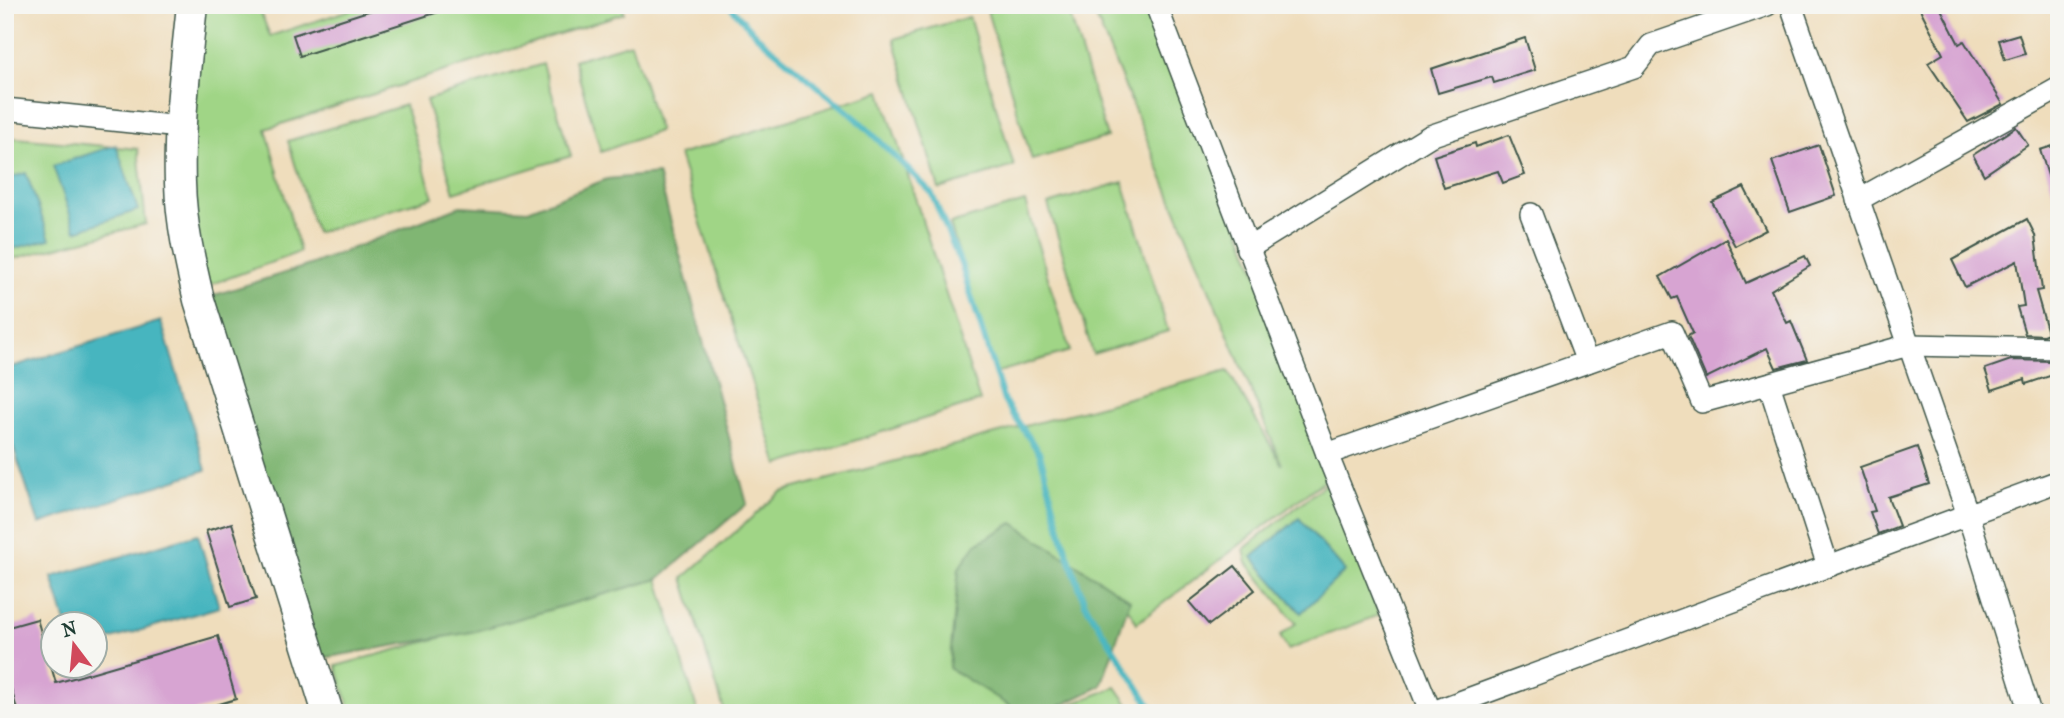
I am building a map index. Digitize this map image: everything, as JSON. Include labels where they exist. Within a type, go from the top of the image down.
[{"type":"street","points":[[192,5],[180,127],[182,211],[199,300],[328,713]]},
{"type":"street","points":[[1156,5],[1327,454],[1431,713],[2059,481]]},
{"type":"street","points":[[1248,249],[1430,136],[1634,67],[1651,45],[1767,5]]},
{"type":"street","points":[[1791,5],[1968,515],[2030,713]]},
{"type":"street","points":[[1858,200],[2059,88]]},
{"type":"street","points":[[5,108],[180,127]]},
{"type":"street","points":[[1531,214],[1587,362]]},
{"type":"street","points":[[1327,454],[1672,332],[1702,402],[1909,345],[2059,348]]},
{"type":"street","points":[[1769,384],[1828,566]]},
{"type":"green space","points":[[193,5],[258,5],[270,36],[365,5],[623,5],[624,13],[266,129],[300,252],[196,290],[180,165]]},
{"type":"green space","points":[[1006,5],[1067,5],[1107,137],[1032,160],[987,11]]},
{"type":"green space","points":[[1091,5],[1153,5],[1334,473],[1137,623],[1118,592],[950,668],[1021,713],[725,713],[683,578],[781,492],[1228,371],[1282,465]]},
{"type":"green space","points":[[969,17],[1014,166],[939,189],[894,39]]},
{"type":"green space","points":[[631,43],[659,131],[601,152],[574,60]]},
{"type":"green space","points":[[543,64],[571,156],[454,192],[426,100]]},
{"type":"green space","points":[[881,91],[980,401],[778,465],[679,155]]},
{"type":"green space","points":[[405,105],[433,197],[316,233],[288,141]]},
{"type":"green space","points":[[5,137],[138,149],[146,224],[5,261]]},
{"type":"green space","points":[[658,174],[747,504],[658,579],[472,632],[311,660],[199,300],[310,265],[460,206],[528,210],[607,179]]},
{"type":"green space","points":[[1123,182],[1168,331],[1093,354],[1048,204]]},
{"type":"green space","points":[[1025,202],[1070,351],[995,373],[950,224]]},
{"type":"green space","points":[[1328,482],[1379,615],[1288,650],[1280,636],[1296,623],[1247,563],[1244,549]]},
{"type":"green space","points":[[1013,523],[1130,600],[1101,686],[1046,713],[1021,713],[949,668],[959,568],[976,544]]},
{"type":"green space","points":[[658,579],[698,713],[351,713],[336,666]]},
{"type":"green space","points":[[1116,687],[1134,713],[1049,713]]},
{"type":"water","points":[[116,145],[138,210],[76,231],[53,166]]},
{"type":"water","points":[[26,173],[50,239],[5,251],[5,179]]},
{"type":"water","points":[[161,321],[206,470],[39,524],[5,422],[5,369]]},
{"type":"water","points":[[1299,518],[1345,571],[1301,613],[1252,557]]},
{"type":"water","points":[[198,534],[219,607],[108,640],[108,610],[62,610],[52,577]]},
{"type":"building","points":[[387,5],[448,5],[448,9],[300,56],[293,35]]},
{"type":"building","points":[[1918,5],[1939,5],[1959,44],[1964,41],[2003,104],[1968,122],[1928,63],[1943,54]]},
{"type":"building","points":[[2019,34],[2025,54],[2005,60],[1999,40]]},
{"type":"building","points":[[1525,38],[1535,70],[1494,83],[1492,77],[1438,93],[1431,69]]},
{"type":"building","points":[[2016,127],[2028,145],[1984,175],[1973,155]]},
{"type":"building","points":[[1509,135],[1525,175],[1503,183],[1498,171],[1444,188],[1434,156],[1475,143],[1476,147]]},
{"type":"building","points":[[2059,144],[2059,197],[2055,198],[2040,150]]},
{"type":"building","points":[[1819,145],[1836,196],[1790,212],[1772,161]]},
{"type":"building","points":[[1744,187],[1766,230],[1735,246],[1712,202]]},
{"type":"building","points":[[2027,219],[2035,235],[2042,290],[2036,291],[2048,333],[2043,335],[2025,334],[2017,307],[2024,306],[2017,261],[1965,287],[1952,260]]},
{"type":"building","points":[[1726,239],[1746,283],[1805,256],[1810,266],[1771,290],[1787,323],[1791,321],[1807,360],[1776,368],[1767,348],[1706,378],[1688,336],[1693,333],[1677,297],[1672,299],[1660,277]]},
{"type":"building","points":[[2011,360],[2051,361],[2056,374],[2026,384],[2025,379],[1992,390],[1985,369]]},
{"type":"building","points":[[1917,447],[1929,484],[1888,497],[1899,526],[1878,534],[1870,512],[1875,511],[1860,467]]},
{"type":"building","points":[[232,523],[256,599],[230,607],[206,531]]},
{"type":"building","points":[[1235,566],[1255,590],[1209,625],[1189,602]]},
{"type":"building","points":[[37,619],[38,680],[55,680],[56,683],[66,680],[108,680],[108,668],[218,636],[236,699],[189,713],[18,713],[9,681],[5,682],[5,628]]},
{"type":"waterway","points":[[729,5],[757,36],[857,119],[931,192],[961,264],[1004,401],[1040,454],[1064,543],[1085,604],[1155,713]]}]
